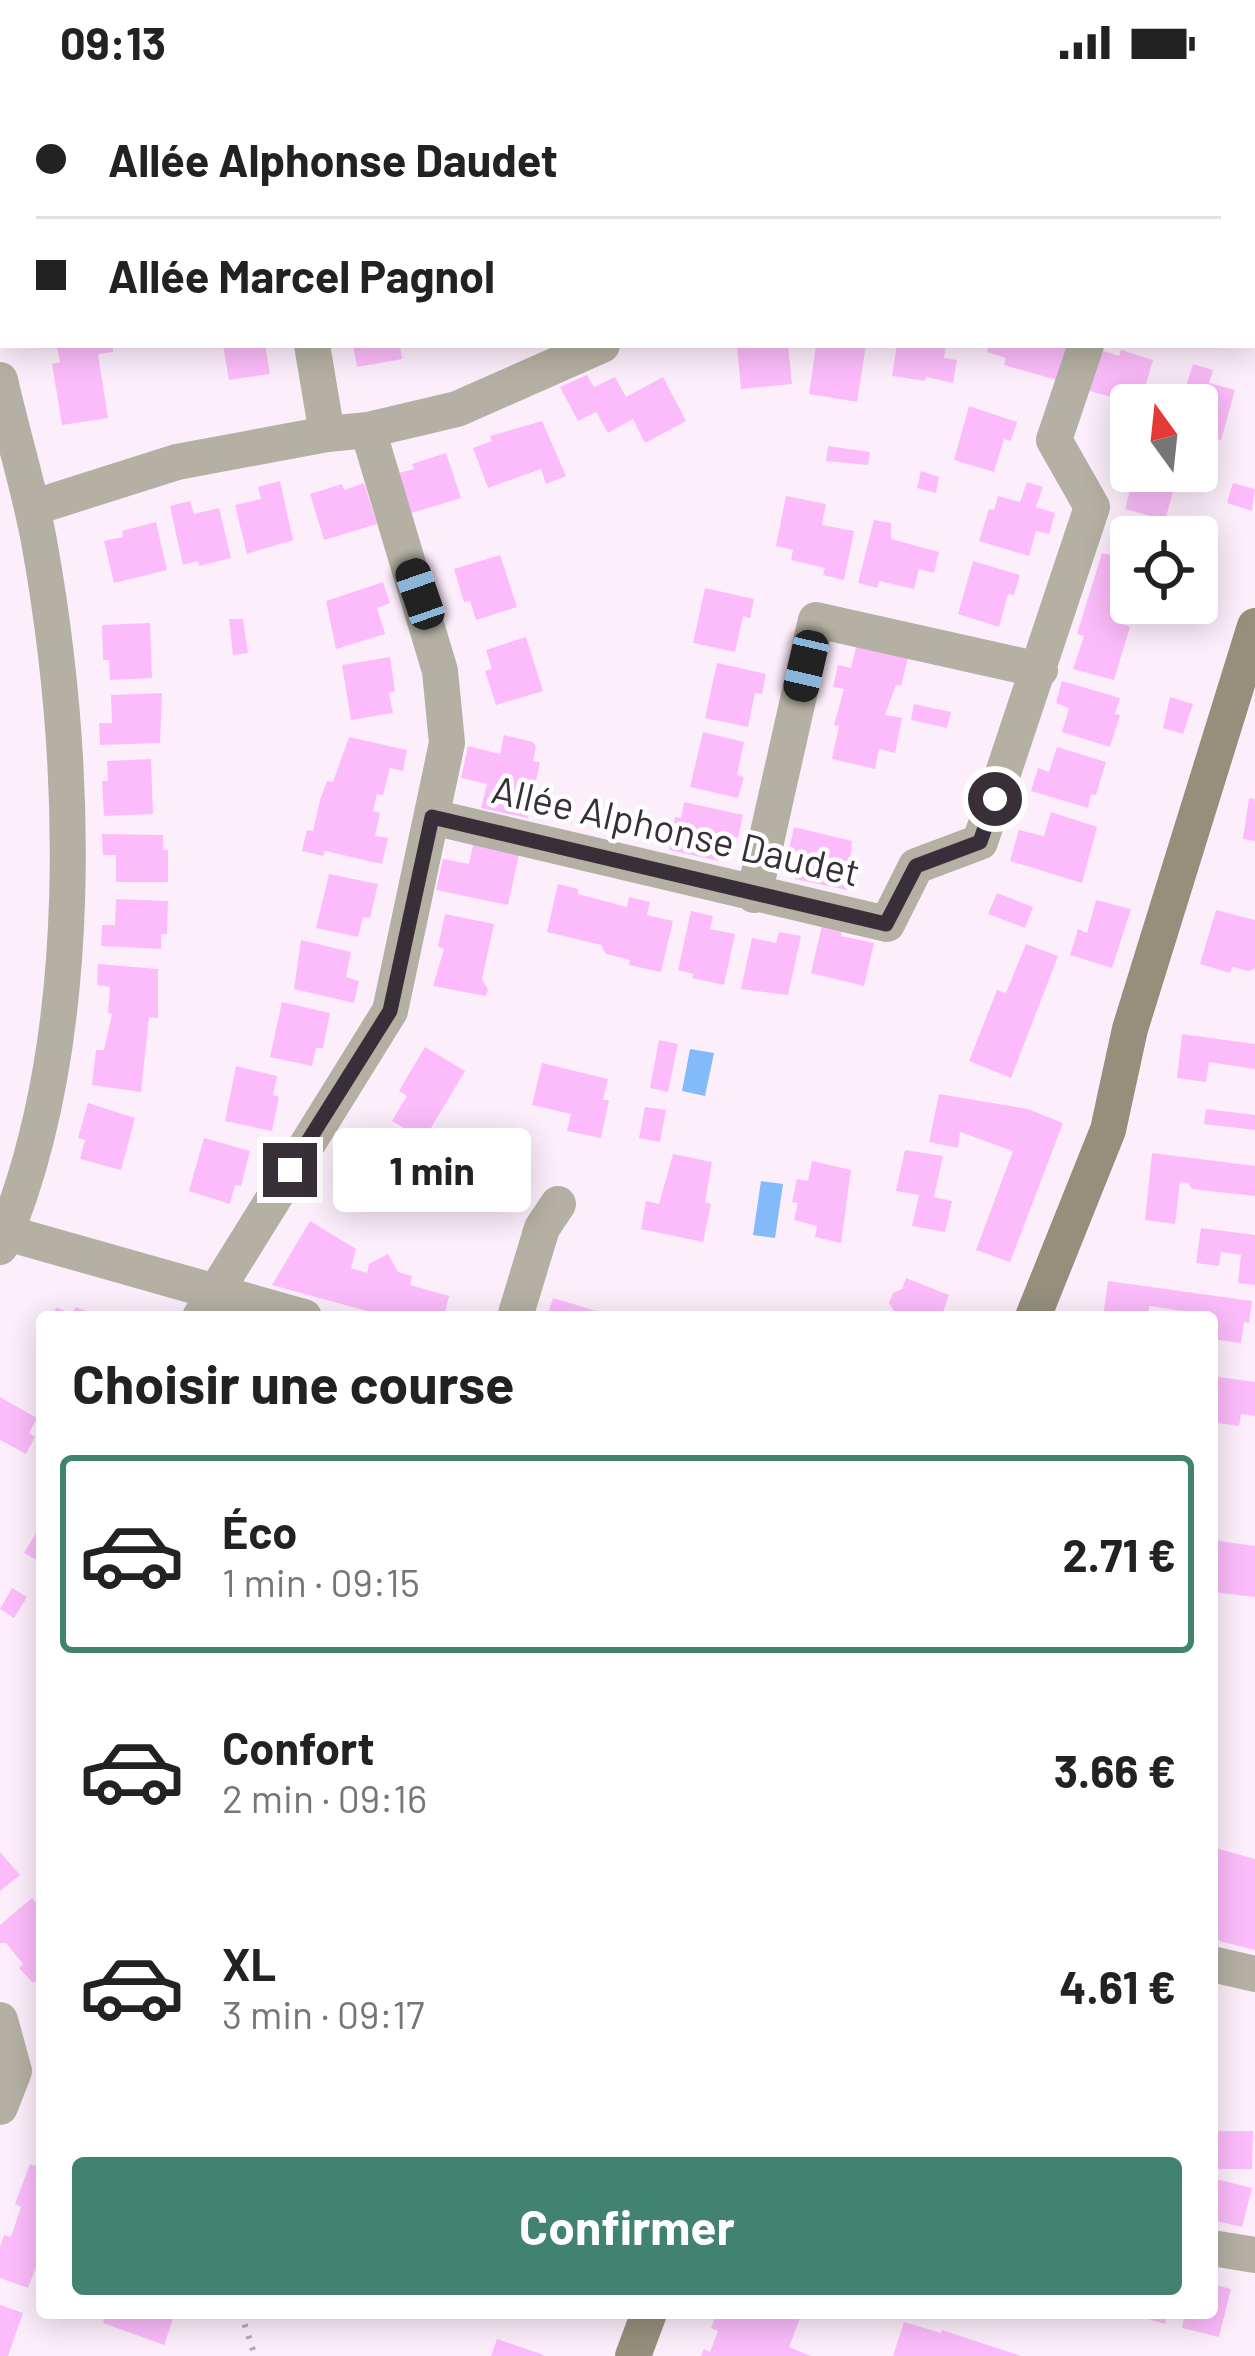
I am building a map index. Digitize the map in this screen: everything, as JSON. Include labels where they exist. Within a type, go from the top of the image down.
[{"type":"street","points":[[313,348],[327,434]]},
{"type":"street","points":[[32,508],[177,463],[457,410],[595,348]]},
{"type":"street","name":"Allée Alphonse Daudet","points":[[432,817],[886,924],[916,866],[980,842],[1040,670],[1092,507],[1054,440],[1085,348]]},
{"type":"street","points":[[0,380],[32,508],[52,634],[64,756],[59,1010],[39,1132],[2,1237],[207,1303],[262,1311]]},
{"type":"street","points":[[207,1303],[390,1011],[447,743],[440,671],[368,430]]},
{"type":"street","points":[[754,895],[816,620],[1040,670]]},
{"type":"street","points":[[1035,1311],[1108,1130],[1130,1029],[1255,626]]},
{"type":"street","points":[[517,1311],[542,1228],[559,1204]]},
{"type":"street","points":[[1218,1965],[1255,1974]]},
{"type":"street","points":[[0,2020],[14,2072],[0,2107]]},
{"type":"street","points":[[1218,2249],[1255,2255]]},
{"type":"street","points":[[633,2356],[647,2319]]},
{"type":"path","points":[[243,2319],[255,2356]]},
{"type":"water","points":[[690,1049],[714,1053],[705,1096],[682,1091]]},
{"type":"water","points":[[761,1181],[783,1184],[775,1238],[753,1235]]},
{"type":"building","points":[[57,348],[113,348],[113,352],[98,354],[108,418],[62,425],[52,364],[60,362]]},
{"type":"building","points":[[224,348],[266,348],[270,374],[229,380]]},
{"type":"building","points":[[354,348],[400,348],[402,359],[357,367]]},
{"type":"building","points":[[737,348],[788,348],[792,384],[741,389]]},
{"type":"building","points":[[816,348],[866,348],[857,402],[809,394]]},
{"type":"building","points":[[897,348],[946,348],[944,358],[957,360],[953,383],[892,376]]},
{"type":"building","points":[[988,348],[1066,348],[1057,380],[1004,365],[1006,358],[987,352]]},
{"type":"building","points":[[1098,349],[1153,360],[1146,384],[1110,384],[1110,397],[1086,390]]},
{"type":"building","points":[[1193,364],[1213,370],[1209,383],[1213,384],[1187,384]]},
{"type":"building","points":[[587,375],[594,387],[615,377],[626,397],[663,377],[686,421],[645,443],[633,419],[608,433],[596,412],[578,421],[560,387]]},
{"type":"building","points":[[1218,385],[1235,390],[1218,439]]},
{"type":"building","points":[[969,406],[1017,422],[1011,441],[1004,439],[994,472],[954,460]]},
{"type":"building","points":[[542,421],[566,476],[546,484],[541,469],[488,488],[473,448],[492,441],[490,436]]},
{"type":"building","points":[[828,446],[870,452],[868,465],[826,461]]},
{"type":"building","points":[[446,453],[461,498],[408,514],[395,474]]},
{"type":"building","points":[[921,471],[939,477],[936,493],[917,488]]},
{"type":"building","points":[[280,481],[293,540],[247,554],[235,505],[261,499],[258,487]]},
{"type":"building","points":[[1027,482],[1043,487],[1036,507],[1055,513],[1049,534],[1036,531],[1029,556],[979,541],[998,496],[1020,502]]},
{"type":"building","points":[[364,483],[377,524],[324,540],[310,494]]},
{"type":"building","points":[[1233,483],[1255,489],[1252,511],[1227,503]]},
{"type":"building","points":[[1129,492],[1173,492],[1166,516],[1125,509]]},
{"type":"building","points":[[786,496],[826,504],[822,525],[854,531],[844,580],[823,575],[825,568],[791,560],[793,550],[776,546]]},
{"type":"building","points":[[190,501],[194,514],[219,508],[231,558],[183,565],[170,506]]},
{"type":"building","points":[[874,520],[891,523],[891,539],[939,552],[934,573],[919,569],[914,589],[879,581],[877,588],[858,583]]},
{"type":"building","points":[[156,522],[167,570],[114,583],[104,541]]},
{"type":"building","points":[[1102,553],[1110,555],[1110,624],[1130,627],[1114,680],[1073,669],[1084,636],[1077,634]]},
{"type":"building","points":[[500,555],[517,607],[476,620],[470,601],[464,602],[454,569]]},
{"type":"building","points":[[973,561],[1020,575],[1014,595],[1008,594],[999,627],[958,614]]},
{"type":"building","points":[[383,582],[390,603],[377,608],[385,634],[336,649],[326,601]]},
{"type":"building","points":[[705,588],[754,599],[750,618],[743,616],[735,652],[693,643]]},
{"type":"building","points":[[229,619],[243,619],[248,653],[233,655]]},
{"type":"building","points":[[150,623],[152,678],[110,680],[109,660],[103,660],[102,625]]},
{"type":"building","points":[[526,637],[543,691],[496,705],[485,671],[492,669],[486,650]]},
{"type":"building","points":[[857,643],[909,654],[901,686],[896,685],[885,715],[902,718],[895,753],[879,749],[875,769],[832,759],[839,726],[834,725],[844,689],[833,687],[838,665],[851,668]]},
{"type":"building","points":[[390,657],[393,713],[351,720],[342,665]]},
{"type":"building","points":[[717,663],[766,674],[762,694],[755,693],[748,727],[705,718]]},
{"type":"building","points":[[1062,681],[1120,698],[1110,747],[1062,732],[1069,708],[1056,703]]},
{"type":"building","points":[[162,693],[160,743],[100,745],[99,723],[112,723],[111,695]]},
{"type":"building","points":[[1170,697],[1193,704],[1183,734],[1163,728]]},
{"type":"building","points":[[914,704],[951,712],[947,728],[911,720]]},
{"type":"building","points":[[703,732],[744,742],[737,775],[744,777],[738,798],[690,787]]},
{"type":"building","points":[[504,735],[533,742],[536,747],[533,761],[540,762],[528,818],[481,808],[487,784],[461,778],[468,746],[500,754]]},
{"type":"building","points":[[349,737],[407,750],[403,771],[390,768],[373,811],[380,813],[375,836],[388,838],[382,864],[325,851],[323,856],[302,851]]},
{"type":"building","points":[[1057,747],[1106,762],[1088,808],[1031,791],[1038,768],[1049,772]]},
{"type":"building","points":[[151,759],[153,814],[104,816],[102,781],[108,781],[107,761]]},
{"type":"building","points":[[1249,798],[1255,799],[1255,841],[1243,839]]},
{"type":"building","points":[[684,802],[743,815],[738,838],[725,835],[719,861],[669,850],[675,817],[681,818]]},
{"type":"building","points":[[1051,812],[1097,827],[1082,883],[1010,861],[1019,830],[1044,836]]},
{"type":"building","points":[[794,827],[852,841],[847,890],[795,879],[801,853],[789,850]]},
{"type":"building","points":[[102,834],[163,835],[168,882],[116,882],[116,855],[103,855]]},
{"type":"building","points":[[474,840],[520,850],[508,905],[436,890],[443,859],[469,864]]},
{"type":"building","points":[[329,874],[378,884],[370,918],[363,917],[358,937],[316,928]]},
{"type":"building","points":[[558,884],[627,907],[629,897],[650,902],[647,915],[673,921],[661,972],[629,965],[630,960],[606,954],[601,945],[547,932]]},
{"type":"building","points":[[997,893],[1033,907],[1025,928],[988,914]]},
{"type":"building","points":[[116,899],[168,901],[167,934],[161,934],[161,949],[101,946],[102,925],[115,925]]},
{"type":"building","points":[[1096,900],[1131,909],[1112,968],[1070,955],[1078,929],[1087,933]]},
{"type":"building","points":[[1216,910],[1255,920],[1255,968],[1232,967],[1230,973],[1200,964]]},
{"type":"building","points":[[691,911],[713,916],[710,929],[735,934],[724,985],[678,970]]},
{"type":"building","points":[[445,914],[494,924],[482,979],[486,996],[433,986],[444,949],[438,946]]},
{"type":"building","points":[[822,925],[842,929],[841,936],[874,943],[864,986],[811,973]]},
{"type":"building","points":[[779,932],[801,936],[788,995],[741,989],[752,938],[776,943]]},
{"type":"building","points":[[301,940],[351,952],[346,977],[359,981],[354,1003],[294,989]]},
{"type":"building","points":[[1026,944],[1058,956],[1011,1078],[969,1061],[997,990],[1006,993]]},
{"type":"building","points":[[98,964],[158,969],[158,1018],[149,1017],[141,1092],[92,1085],[96,1050],[104,1050],[112,1014],[108,1013],[110,987],[97,985]]},
{"type":"building","points":[[282,1002],[330,1013],[323,1048],[316,1048],[312,1066],[270,1057]]},
{"type":"building","points":[[1182,1034],[1255,1044],[1255,1069],[1209,1062],[1206,1082],[1177,1078]]},
{"type":"building","points":[[659,1040],[678,1044],[668,1092],[650,1088]]},
{"type":"building","points":[[425,1047],[465,1071],[416,1153],[397,1142],[404,1128],[392,1121],[407,1096],[399,1091]]},
{"type":"building","points":[[542,1063],[608,1079],[601,1138],[567,1131],[571,1114],[532,1105]]},
{"type":"building","points":[[236,1066],[277,1076],[273,1095],[279,1097],[272,1131],[225,1121]]},
{"type":"building","points":[[939,1094],[1028,1109],[1063,1123],[1010,1262],[976,1250],[1013,1151],[960,1132],[958,1148],[929,1142]]},
{"type":"building","points":[[88,1103],[135,1118],[121,1170],[80,1159],[85,1140],[78,1138]]},
{"type":"building","points":[[645,1107],[666,1110],[660,1142],[639,1138]]},
{"type":"building","points":[[1206,1109],[1255,1115],[1255,1130],[1204,1124]]},
{"type":"building","points":[[204,1138],[250,1151],[241,1186],[235,1185],[230,1204],[189,1191]]},
{"type":"building","points":[[905,1150],[943,1156],[934,1197],[952,1201],[945,1232],[912,1226],[919,1195],[896,1191]]},
{"type":"building","points":[[1152,1153],[1255,1166],[1255,1196],[1192,1189],[1180,1182],[1175,1224],[1145,1220]]},
{"type":"building","points":[[673,1154],[712,1162],[705,1202],[711,1204],[703,1242],[641,1229],[646,1201],[659,1204]]},
{"type":"building","points":[[454,1160],[493,1169],[490,1183],[504,1187],[499,1201],[461,1192],[464,1177],[450,1175]]},
{"type":"building","points":[[812,1161],[851,1170],[841,1243],[815,1237],[817,1226],[794,1220],[797,1179],[808,1181]]},
{"type":"building","points":[[310,1221],[356,1249],[351,1268],[367,1273],[369,1264],[388,1254],[398,1272],[412,1276],[410,1285],[449,1296],[445,1311],[367,1311],[272,1285]]},
{"type":"building","points":[[1201,1228],[1255,1235],[1255,1285],[1238,1283],[1241,1255],[1221,1252],[1219,1266],[1196,1263]]},
{"type":"building","points":[[906,1278],[949,1295],[943,1311],[894,1311],[889,1303],[893,1293],[902,1289]]},
{"type":"building","points":[[1108,1281],[1252,1301],[1241,1343],[1218,1340],[1218,1311],[1149,1306],[1149,1311],[1104,1311]]},
{"type":"building","points":[[553,1298],[596,1311],[549,1311]]},
{"type":"building","points":[[1218,1377],[1255,1382],[1255,1416],[1241,1414],[1239,1426],[1218,1423]]},
{"type":"building","points":[[0,1397],[36,1420],[29,1433],[35,1437],[26,1454],[0,1440]]},
{"type":"building","points":[[36,1533],[36,1560],[24,1553]]},
{"type":"building","points":[[1218,1541],[1255,1546],[1255,1597],[1218,1593]]},
{"type":"building","points":[[12,1588],[27,1597],[14,1618],[0,1609]]},
{"type":"building","points":[[1218,1849],[1255,1859],[1255,1950],[1218,1941]]},
{"type":"building","points":[[0,1852],[20,1875],[0,1891]]},
{"type":"building","points":[[32,1898],[36,1903],[33,1983],[6,1943],[0,1943],[0,1925]]},
{"type":"building","points":[[1218,2131],[1253,2131],[1252,2169],[1218,2169]]},
{"type":"building","points":[[30,2164],[36,2166],[36,2267],[28,2288],[0,2278],[0,2247],[4,2235],[11,2237],[21,2207],[15,2204]]},
{"type":"building","points":[[1218,2180],[1252,2188],[1242,2227],[1218,2221]]},
{"type":"building","points":[[1218,2286],[1231,2289],[1219,2337],[1182,2328],[1184,2319],[1218,2319]]},
{"type":"building","points":[[0,2305],[23,2313],[8,2356],[0,2356]]},
{"type":"building","points":[[104,2319],[173,2319],[164,2345],[103,2323]]},
{"type":"building","points":[[715,2319],[800,2319],[789,2347],[811,2356],[701,2356],[704,2349],[710,2352],[718,2331],[711,2328]]},
{"type":"building","points":[[904,2322],[942,2330],[1021,2356],[893,2356]]},
{"type":"building","points":[[497,2339],[544,2355],[544,2356],[491,2356]]},
{"type":"route","points":[[290,1170],[390,1011],[432,817],[886,924],[916,866],[980,842],[995,799]]}]
